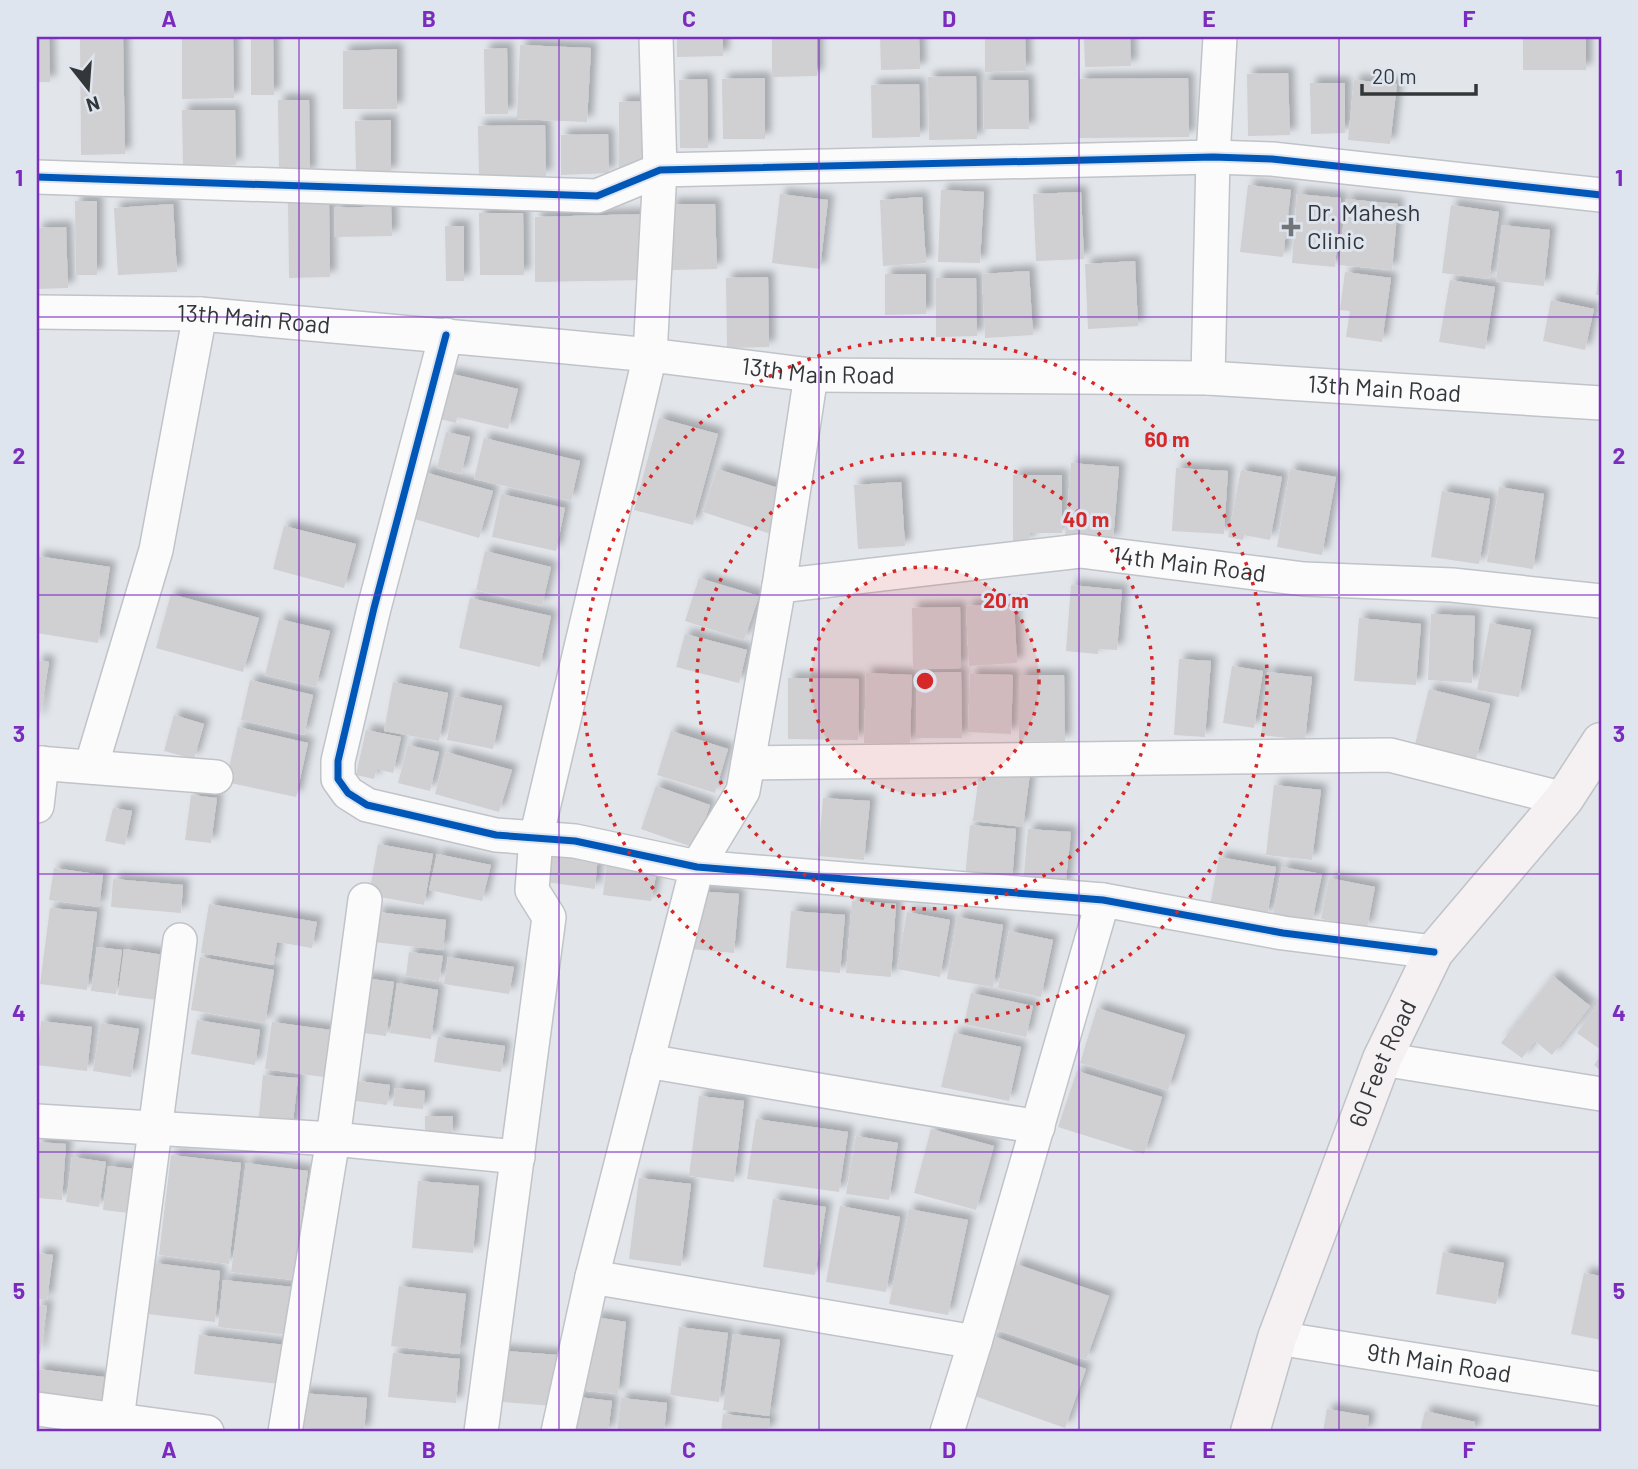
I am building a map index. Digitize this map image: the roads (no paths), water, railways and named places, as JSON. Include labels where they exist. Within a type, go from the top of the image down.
[{"type":"street","points":[[481,1432],[549,917],[532,890],[536,838],[650,355],[660,170],[656,37]]},
{"type":"street","points":[[1208,378],[1213,157],[1220,37]]},
{"type":"street","points":[[37,177],[597,196],[660,170],[1213,157],[1272,159],[1601,195]]},
{"type":"street","name":"13th Main Road","points":[[37,312],[200,314],[650,355],[811,375],[1208,378],[1601,402]]},
{"type":"street","points":[[91,767],[156,550],[200,314]]},
{"type":"street","points":[[446,335],[371,620],[338,761],[338,779],[348,793],[367,804],[496,835],[575,841],[696,867],[1104,900],[1283,933],[1434,952]]},
{"type":"street","points":[[558,1432],[592,1277],[696,867],[743,791],[779,586],[811,375]]},
{"type":"street","name":"14th Main Road","points":[[779,586],[1080,551],[1304,579],[1452,585],[1601,601]]},
{"type":"street","name":"60 Feet Road","points":[[1250,1432],[1277,1338],[1382,1059],[1434,952],[1564,799],[1601,743]]},
{"type":"street","points":[[748,763],[1390,755],[1564,799]]},
{"type":"street","points":[[37,806],[39,763],[216,778]]},
{"type":"street","points":[[285,1432],[333,1139],[365,900]]},
{"type":"street","points":[[947,1432],[1104,900]]},
{"type":"street","points":[[117,1419],[180,940]]},
{"type":"street","points":[[1382,1059],[1601,1094]]},
{"type":"street","points":[[646,1061],[1038,1127]]},
{"type":"street","points":[[37,1121],[333,1139],[518,1157]]},
{"type":"street","points":[[592,1277],[975,1342]]},
{"type":"street","name":"9th Main Road","points":[[1277,1338],[1601,1389]]},
{"type":"street","points":[[37,1409],[207,1432]]},
{"type":"place","name":"Dr. Mahesh Clinic","points":[[1291,227]]}]
